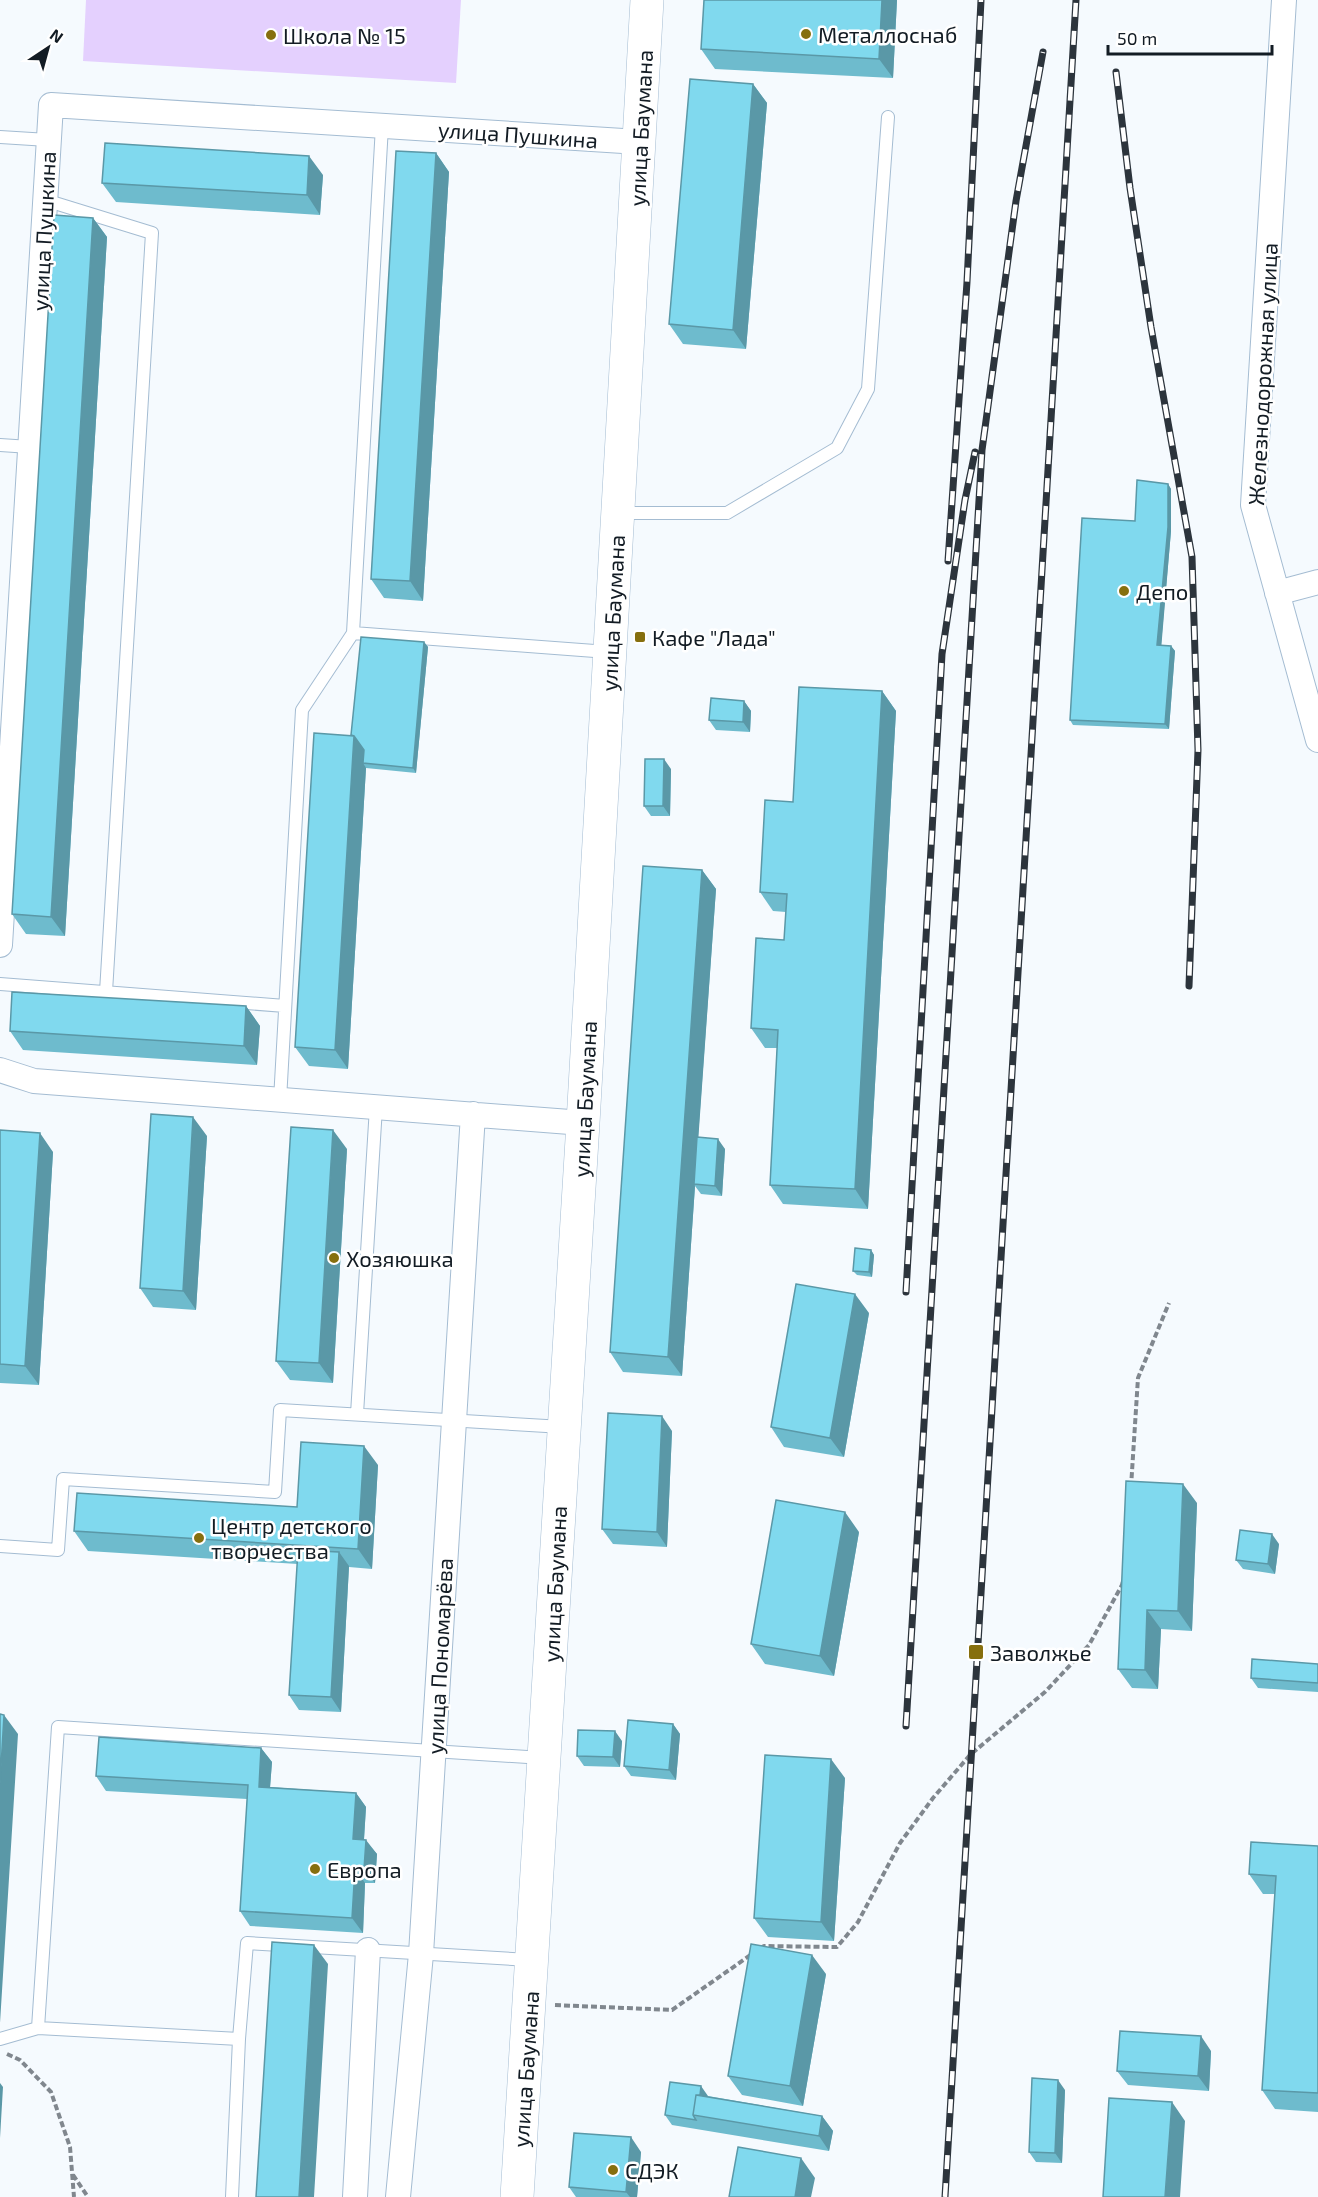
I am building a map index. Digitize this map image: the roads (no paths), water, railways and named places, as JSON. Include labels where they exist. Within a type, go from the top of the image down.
[{"type":"main road","name":"улица Баумана","points":[[517,2197],[583,1122],[647,0]]},
{"type":"street","name":"Железнодорожная улица","points":[[1284,0],[1253,505],[1318,741]]},
{"type":"street","name":"улица Пушкина","points":[[0,945],[51,105],[639,142]]},
{"type":"street","points":[[1277,593],[1318,582]]},
{"type":"street","points":[[0,1070],[34,1081],[583,1122]]},
{"type":"street","name":"улица Пономарёва","points":[[398,2197],[421,1954],[472,1114]]},
{"type":"street","points":[[355,2197],[368,1950]]},
{"type":"lane","points":[[617,513],[727,513],[837,448],[868,389],[888,117]]},
{"type":"lane","points":[[280,1100],[302,710],[353,633],[382,126]]},
{"type":"lane","points":[[0,137],[48,140]]},
{"type":"lane","points":[[45,200],[152,233],[106,992]]},
{"type":"lane","points":[[0,445],[30,447]]},
{"type":"lane","points":[[353,633],[610,652]]},
{"type":"lane","points":[[0,984],[285,1006]]},
{"type":"lane","points":[[357,1414],[375,1107]]},
{"type":"lane","points":[[0,1546],[58,1550],[63,1479],[275,1492],[280,1410],[564,1427]]},
{"type":"lane","points":[[38,2028],[58,1727],[544,1758]]},
{"type":"lane","points":[[232,2197],[239,2039],[247,1942],[532,1960]]},
{"type":"lane","points":[[0,2039],[38,2028],[239,2039]]},
{"type":"railway","points":[[948,561],[967,282],[981,0]]},
{"type":"railway","points":[[945,2197],[1076,0]]},
{"type":"railway","points":[[906,1726],[982,450],[1016,201],[1043,52]]},
{"type":"railway","points":[[1116,72],[1130,188],[1151,327],[1192,557],[1198,750],[1189,986]]},
{"type":"railway","points":[[906,1292],[942,654],[965,500],[975,452]]},
{"type":"place","name":"Металлоснаб","points":[[806,34]]},
{"type":"place","name":"Школа № 15","points":[[271,35]]},
{"type":"place","name":"Депо","points":[[1124,591]]},
{"type":"place","name":"Кафе \"Лада\"","points":[[640,637]]},
{"type":"place","name":"Хозяюшка","points":[[334,1258]]},
{"type":"place","name":"Центр детского творчества","points":[[199,1538]]},
{"type":"place","name":"Заволжье","points":[[976,1652]]},
{"type":"place","name":"Европа","points":[[315,1869]]},
{"type":"place","name":"СДЭК","points":[[613,2170]]}]
